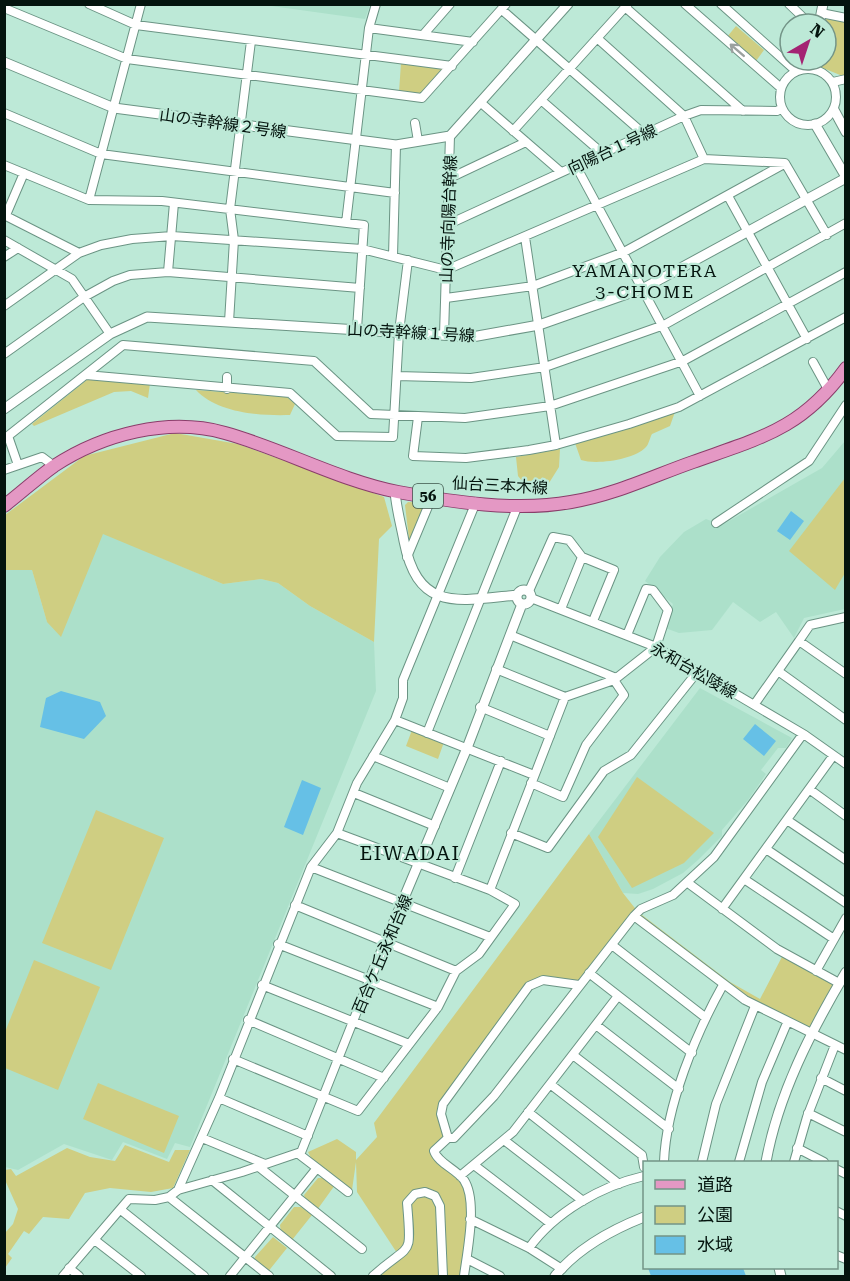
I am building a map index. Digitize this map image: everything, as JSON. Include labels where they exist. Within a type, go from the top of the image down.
[{"type":"main road","name":"仙台三本木線","points":[[4,506],[54,466],[81,451],[132,433],[184,425],[226,433],[308,464],[395,491],[518,505],[571,502],[607,494],[772,432],[803,416],[829,392],[846,368]]},
{"type":"street","points":[[89,4],[136,25],[452,66]]},
{"type":"street","points":[[89,200],[141,4]]},
{"type":"street","points":[[346,223],[369,28],[376,4]]},
{"type":"street","name":"山の寺向陽台幹線","points":[[444,335],[450,136],[568,4]]},
{"type":"street","points":[[685,4],[781,88]]},
{"type":"street","points":[[423,35],[446,6]]},
{"type":"street","points":[[513,131],[627,6],[743,111]]},
{"type":"street","points":[[725,6],[778,55]]},
{"type":"street","points":[[4,8],[127,59],[246,77],[422,98],[504,7],[536,40],[644,134]]},
{"type":"street","points":[[822,9],[846,18]]},
{"type":"street","points":[[369,28],[473,42]]},
{"type":"street","points":[[597,39],[684,116],[704,159]]},
{"type":"street","points":[[229,322],[234,240],[230,209],[251,41]]},
{"type":"street","name":"山の寺幹線２号線","points":[[4,62],[114,108],[396,145],[450,136]]},
{"type":"street","points":[[795,72],[781,88],[782,108],[797,122],[815,124],[826,119],[835,106],[846,104]]},
{"type":"street","points":[[823,72],[833,82],[835,106],[846,132]]},
{"type":"street","points":[[833,82],[846,79]]},
{"type":"street","points":[[541,100],[602,153]]},
{"type":"street","points":[[480,102],[561,172]]},
{"type":"street","name":"向陽台１号線","points":[[449,224],[701,110],[777,111],[782,108]]},
{"type":"street","points":[[4,113],[101,154],[395,194]]},
{"type":"street","points":[[415,123],[418,141]]},
{"type":"street","points":[[815,124],[846,177]]},
{"type":"street","points":[[450,178],[526,142]]},
{"type":"street","points":[[393,256],[396,145]]},
{"type":"street","points":[[4,306],[79,253],[125,240],[171,236],[362,249],[446,270],[598,207],[704,159],[785,163]]},
{"type":"street","points":[[446,298],[533,286],[622,252],[785,163]]},
{"type":"street","points":[[785,163],[826,235]]},
{"type":"street","points":[[4,165],[89,200],[174,203],[364,225],[357,329]]},
{"type":"street","points":[[576,166],[700,396]]},
{"type":"street","points":[[24,172],[5,215],[79,253]]},
{"type":"street","name":"山の寺幹線１号線","points":[[4,409],[110,334],[147,317],[472,337],[539,325],[642,289],[748,233],[846,177]]},
{"type":"street","points":[[728,196],[807,339]]},
{"type":"street","points":[[168,272],[174,203]]},
{"type":"street","points":[[396,375],[471,378],[545,367],[662,326],[846,224]]},
{"type":"street","points":[[525,237],[556,446]]},
{"type":"street","points":[[4,240],[72,279],[110,334]]},
{"type":"street","points":[[4,257],[18,248]]},
{"type":"street","points":[[86,375],[290,393],[337,436],[393,437],[399,332],[408,260]]},
{"type":"street","points":[[4,354],[84,297],[113,280],[130,275],[168,272],[360,288]]},
{"type":"street","points":[[18,465],[8,436],[123,345],[314,361],[371,414],[465,418],[550,406],[681,361],[846,272]]},
{"type":"street","points":[[418,417],[413,456],[466,458],[556,446],[679,407],[846,317]]},
{"type":"street","points":[[813,362],[829,392]]},
{"type":"street","points":[[227,377],[227,389]]},
{"type":"street","points":[[716,523],[809,460],[846,405]]},
{"type":"street","points":[[4,470],[42,457],[54,466]]},
{"type":"street","points":[[395,491],[407,557],[420,584],[438,596],[449,599],[519,599],[520,590],[530,594],[552,537],[569,540],[582,557],[614,570],[593,621]]},
{"type":"street","points":[[407,557],[432,497]]},
{"type":"street","points":[[178,1190],[219,1098],[278,944],[311,867],[337,832],[373,756],[395,720],[403,698],[403,680],[476,502]]},
{"type":"street","points":[[427,733],[447,677],[482,599],[518,505]]},
{"type":"street","points":[[561,609],[582,557]]},
{"type":"street","points":[[496,669],[565,697],[615,679],[656,647],[668,610],[653,590],[646,589],[627,635]]},
{"type":"street","name":"永和台松陵線","points":[[530,594],[561,609],[656,647],[803,734],[846,764]]},
{"type":"street","name":"百合ケ丘永和台線","points":[[301,1152],[466,748],[510,635],[519,599]]},
{"type":"street","points":[[754,705],[810,625],[846,617]]},
{"type":"street","points":[[395,720],[501,761],[563,797],[586,745],[624,695],[615,679],[510,635]]},
{"type":"street","points":[[800,641],[846,674]]},
{"type":"street","points":[[511,834],[548,848],[604,771],[631,755],[698,671]]},
{"type":"street","points":[[778,671],[846,720]]},
{"type":"street","points":[[490,890],[565,697]]},
{"type":"street","points":[[480,708],[550,736]]},
{"type":"street","points":[[464,1276],[470,1219],[470,1193],[460,1176],[436,1156],[434,1151],[448,1138],[454,1138],[494,1096],[634,916],[641,909],[673,895],[714,857],[803,734]]},
{"type":"street","points":[[373,756],[450,788]]},
{"type":"street","points":[[722,909],[833,756]]},
{"type":"street","points":[[455,878],[501,761]]},
{"type":"street","points":[[809,789],[846,816]]},
{"type":"street","points":[[354,793],[435,826]]},
{"type":"street","points":[[787,819],[846,860]]},
{"type":"street","points":[[233,1059],[358,1111],[438,1007],[456,971],[478,954],[515,903],[490,890],[337,832]]},
{"type":"street","points":[[766,849],[846,903]]},
{"type":"street","points":[[311,867],[490,937]]},
{"type":"street","points":[[744,879],[834,939]]},
{"type":"street","points":[[688,883],[777,949],[839,983]]},
{"type":"street","points":[[295,905],[456,971]]},
{"type":"street","points":[[634,916],[723,985],[755,1006],[846,1050]]},
{"type":"street","points":[[816,971],[846,918]]},
{"type":"street","points":[[278,944],[438,1007]]},
{"type":"street","points":[[612,945],[706,1018]]},
{"type":"street","points":[[766,1161],[789,1084],[812,1034],[846,972]]},
{"type":"street","points":[[589,973],[692,1053]]},
{"type":"street","points":[[448,1138],[441,1114],[443,1104],[529,986],[543,980],[579,985]]},
{"type":"street","points":[[262,985],[409,1044]]},
{"type":"street","points":[[664,1161],[679,1089],[706,1018],[723,985]]},
{"type":"street","points":[[460,1176],[504,1140],[618,996]]},
{"type":"street","points":[[702,1161],[716,1104],[755,1006]]},
{"type":"street","points":[[248,1020],[384,1078]]},
{"type":"street","points":[[739,1161],[762,1082],[787,1023]]},
{"type":"street","points":[[596,1025],[679,1089]]},
{"type":"street","points":[[794,1161],[808,1113],[835,1045]]},
{"type":"street","points":[[573,1054],[669,1129]]},
{"type":"street","points":[[821,1078],[846,1091]]},
{"type":"street","points":[[550,1084],[642,1155],[644,1161]]},
{"type":"street","points":[[219,1098],[308,1136]]},
{"type":"street","points":[[528,1112],[619,1184]]},
{"type":"street","points":[[808,1113],[846,1132]]},
{"type":"street","points":[[202,1138],[262,1166],[295,1196],[362,1249]]},
{"type":"street","points":[[504,1140],[583,1201]]},
{"type":"street","points":[[797,1148],[822,1161]]},
{"type":"street","points":[[63,1276],[96,1241],[129,1199],[155,1200],[169,1197],[178,1190],[262,1166],[301,1152],[300,1155],[348,1192]]},
{"type":"street","points":[[474,1165],[550,1223]]},
{"type":"street","points":[[230,1276],[317,1168]]},
{"type":"street","points":[[529,1248],[550,1223],[583,1201],[619,1184],[643,1177]]},
{"type":"street","points":[[212,1180],[331,1276]]},
{"type":"street","points":[[373,1276],[407,1250],[410,1239],[407,1203],[415,1194],[425,1192],[435,1197],[440,1206],[443,1276]]},
{"type":"street","points":[[169,1197],[269,1276]]},
{"type":"street","points":[[121,1210],[204,1276]]},
{"type":"street","points":[[470,1219],[529,1248],[558,1273],[604,1236],[643,1218]]},
{"type":"street","points":[[96,1241],[141,1276]]},
{"type":"street","points":[[467,1259],[500,1276]]},
{"type":"street","points":[[69,1268],[79,1276]]},
{"type":"shaded area","points":[[264,5],[370,5],[365,19]]},
{"type":"shaded area","points":[[845,441],[845,609],[804,618],[794,638],[776,612],[760,622],[733,602],[712,630],[679,633],[665,628],[673,604],[645,581],[660,557],[684,532],[706,519],[722,525],[822,468]]},
{"type":"shaded area","points":[[103,533],[223,584],[261,579],[278,583],[310,606],[374,642],[376,691],[190,1147],[175,1143],[167,1159],[123,1142],[112,1160],[64,1144],[18,1170],[5,1167],[5,570],[32,570],[47,622]]},
{"type":"shaded area","points":[[700,688],[792,738],[786,748],[778,748],[761,770],[766,774],[748,800],[722,830],[722,836],[698,860],[683,873],[653,889],[638,894],[623,893],[589,834]]},
{"type":"green space","points":[[838,20],[845,21],[845,77],[833,72],[838,72]]},
{"type":"green space","points":[[736,26],[764,50],[756,61],[727,37]]},
{"type":"green space","points":[[401,63],[445,67],[422,94],[399,92]]},
{"type":"green space","points":[[88,379],[150,383],[148,398],[131,391],[114,392],[34,426],[32,424]]},
{"type":"green space","points":[[196,390],[287,397],[295,404],[290,415],[253,414],[215,404]]},
{"type":"green space","points":[[676,409],[670,426],[652,434],[647,446],[633,455],[596,462],[581,460],[575,443]]},
{"type":"green space","points":[[175,433],[238,444],[384,497],[392,526],[379,539],[374,642],[310,606],[278,583],[261,579],[223,584],[103,534],[61,637],[47,622],[32,570],[5,570],[5,515],[84,456]]},
{"type":"green space","points":[[560,449],[559,467],[549,483],[523,482],[518,476],[516,457]]},
{"type":"green space","points":[[845,478],[845,573],[835,590],[789,551]]},
{"type":"green space","points":[[408,502],[426,503],[413,538],[409,539],[405,505]]},
{"type":"green space","points":[[412,730],[444,742],[438,759],[406,746]]},
{"type":"green space","points":[[637,777],[714,833],[684,863],[632,888],[598,837]]},
{"type":"green space","points":[[96,810],[164,838],[111,970],[42,943]]},
{"type":"green space","points":[[589,834],[623,893],[638,912],[730,982],[760,999],[784,953],[839,983],[812,1034],[765,1012],[635,916],[579,985],[543,980],[529,986],[439,1108],[448,1138],[434,1151],[464,1180],[470,1219],[460,1276],[378,1276],[399,1256],[357,1192],[356,1162],[352,1190],[349,1190],[311,1158],[308,1152],[337,1139],[356,1152],[356,1160],[377,1137],[374,1123]]},
{"type":"green space","points":[[34,960],[100,987],[58,1090],[5,1068],[5,1032]]},
{"type":"green space","points":[[98,1083],[179,1116],[164,1153],[83,1119]]},
{"type":"green space","points":[[125,1145],[169,1162],[175,1150],[190,1150],[173,1188],[151,1192],[110,1188],[85,1193],[69,1219],[43,1217],[29,1234],[24,1231],[8,1254],[12,1258],[5,1268],[5,1233],[13,1224],[18,1209],[5,1180],[5,1170],[11,1169],[16,1176],[67,1148],[90,1157],[115,1161]]},
{"type":"green space","points":[[318,1178],[325,1178],[335,1185],[317,1210],[306,1201],[304,1195]]},
{"type":"green space","points":[[294,1207],[301,1207],[312,1215],[292,1240],[281,1232],[280,1225]]},
{"type":"green space","points":[[273,1237],[287,1248],[267,1273],[255,1263],[255,1257]]},
{"type":"water","points":[[791,511],[804,521],[790,540],[777,531]]},
{"type":"water","points":[[61,691],[100,702],[106,716],[84,739],[40,727],[46,698]]},
{"type":"water","points":[[755,724],[776,741],[764,756],[743,739]]},
{"type":"water","points":[[302,780],[321,788],[303,835],[284,827]]},
{"type":"water","points":[[648,1269],[743,1269],[746,1276],[651,1276]]},
{"type":"district","name":"YAMANOTERA 3-CHOME","points":[[645,281]]},
{"type":"district","name":"EIWADAI","points":[[410,853]]}]
